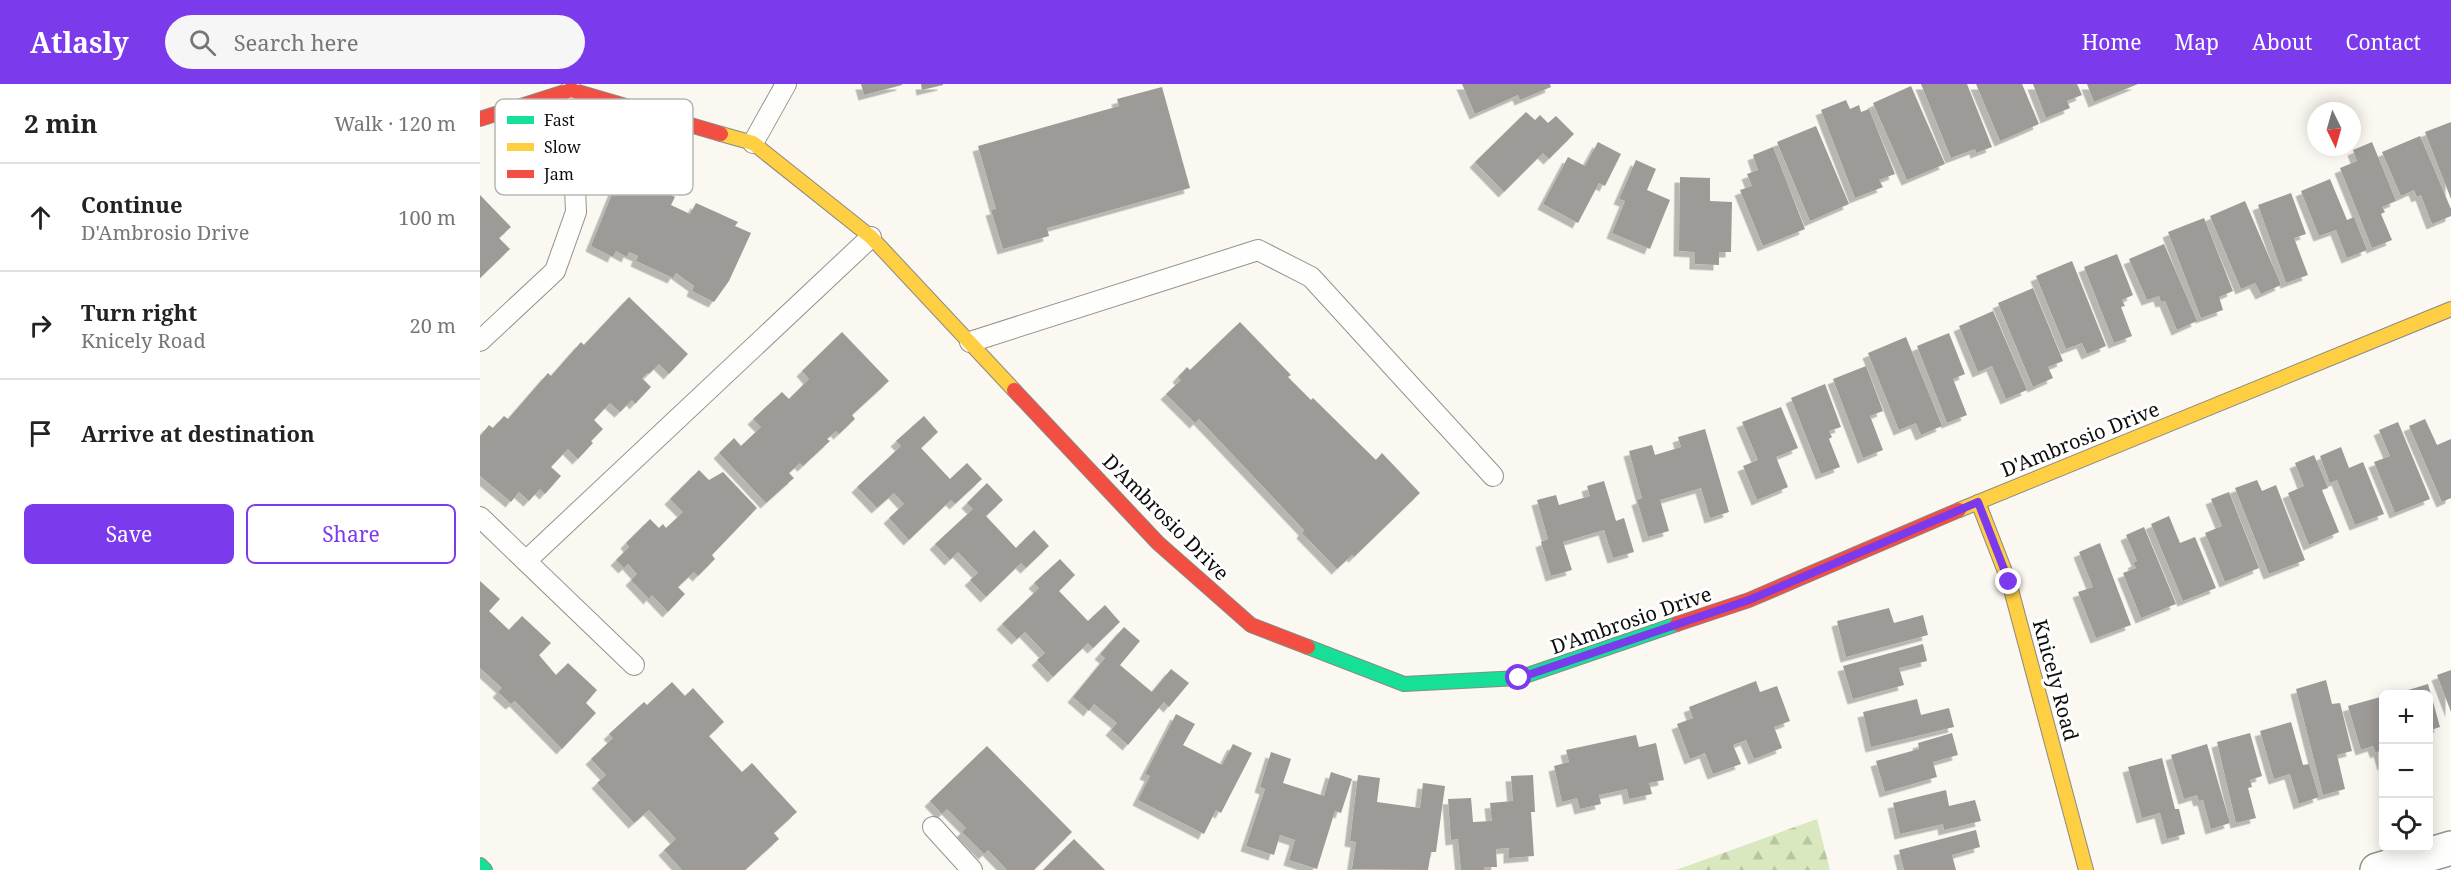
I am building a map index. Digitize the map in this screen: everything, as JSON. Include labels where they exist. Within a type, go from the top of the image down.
[{"type":"street","name":"D'Ambrosio Drive","points":[[572,87],[611,99]]},
{"type":"street","points":[[538,99],[572,87]]},
{"type":"street","points":[[480,119],[495,114]]},
{"type":"street","name":"D'Ambrosio Drive","points":[[693,124],[753,143],[871,237],[1158,543],[1251,625],[1404,684],[1519,678],[1749,600],[1978,502],[2451,309]]},
{"type":"street","name":"Knicely Road","points":[[1978,502],[2009,582],[2086,870]]},
{"type":"street","points":[[2377,870],[2451,848]]},
{"type":"street","points":[[480,865],[485,870]]},
{"type":"lane","points":[[753,143],[786,84]]},
{"type":"lane","points":[[480,341],[555,271],[576,212],[575,195]]},
{"type":"lane","points":[[526,561],[871,237]]},
{"type":"lane","points":[[970,342],[1258,250],[1311,277],[1493,476]]},
{"type":"lane","points":[[480,517],[634,665]]},
{"type":"lane","points":[[933,828],[972,870]]},
{"type":"green space","points":[[1817,819],[1830,870],[1676,870]]},
{"type":"building","points":[[861,84],[902,84],[902,85],[864,95]]},
{"type":"building","points":[[921,84],[943,84],[943,85],[922,90]]},
{"type":"building","points":[[1462,84],[1550,84],[1551,87],[1520,100],[1518,95],[1475,114]]},
{"type":"building","points":[[1921,84],[1967,84],[1992,147],[1976,153],[1975,149],[1951,158]]},
{"type":"building","points":[[1976,84],[2022,84],[2039,124],[2000,141]]},
{"type":"building","points":[[2033,84],[2077,84],[2082,95],[2067,101],[2070,108],[2046,118]]},
{"type":"building","points":[[2087,84],[2138,84],[2094,102]]},
{"type":"building","points":[[1911,86],[1945,164],[1907,180],[1873,103]]},
{"type":"building","points":[[1162,87],[1190,188],[1047,228],[1049,236],[1003,249],[991,210],[996,209],[978,146],[1119,106],[1117,99]]},
{"type":"building","points":[[1846,100],[1850,109],[1859,105],[1861,112],[1869,109],[1895,174],[1879,180],[1883,187],[1855,198],[1821,110]]},
{"type":"building","points":[[1526,112],[1535,120],[1540,115],[1548,123],[1556,116],[1574,134],[1549,159],[1543,153],[1504,192],[1475,162]]},
{"type":"building","points":[[2451,122],[2451,199],[2425,132]]},
{"type":"building","points":[[1816,126],[1849,204],[1810,221],[1777,142]]},
{"type":"building","points":[[2420,136],[2451,209],[2451,216],[2432,224],[2421,195],[2417,197],[2414,190],[2401,196],[2382,152]]},
{"type":"building","points":[[1598,142],[1621,154],[1605,186],[1599,183],[1578,223],[1543,204],[1568,157],[1585,166]]},
{"type":"building","points":[[2372,142],[2396,201],[2382,207],[2385,212],[2381,214],[2392,240],[2372,248],[2340,168],[2357,161],[2355,156],[2361,156],[2361,147]]},
{"type":"building","points":[[1773,147],[1805,229],[1763,246],[1740,190],[1752,186],[1747,174],[1758,170],[1753,155]]},
{"type":"building","points":[[1636,160],[1656,169],[1647,190],[1670,200],[1650,249],[1612,233],[1625,201],[1619,199]]},
{"type":"building","points":[[1680,177],[1710,178],[1710,201],[1732,202],[1731,252],[1719,252],[1719,265],[1695,264],[1695,252],[1679,251]]},
{"type":"building","points":[[2330,179],[2347,220],[2354,217],[2367,250],[2347,258],[2336,230],[2319,236],[2301,191]]},
{"type":"building","points":[[2291,193],[2306,234],[2294,238],[2308,275],[2286,283],[2258,205]]},
{"type":"building","points":[[480,195],[511,227],[499,238],[510,249],[480,278]]},
{"type":"building","points":[[612,195],[671,195],[675,197],[671,205],[690,214],[696,203],[738,222],[735,226],[751,233],[729,281],[714,302],[692,291],[694,286],[676,273],[673,278],[636,261],[638,256],[629,252],[627,257],[616,251],[613,257],[591,246]]},
{"type":"building","points":[[2245,201],[2281,285],[2261,294],[2255,283],[2241,289],[2210,216]]},
{"type":"building","points":[[2204,218],[2233,291],[2219,297],[2223,310],[2201,318],[2168,232]]},
{"type":"building","points":[[2164,244],[2197,321],[2177,330],[2165,301],[2161,302],[2159,296],[2147,300],[2129,259]]},
{"type":"building","points":[[2117,254],[2133,295],[2122,300],[2125,306],[2121,307],[2132,336],[2114,343],[2084,267]]},
{"type":"building","points":[[2072,261],[2106,346],[2087,354],[2082,343],[2066,349],[2036,276]]},
{"type":"building","points":[[2033,288],[2063,361],[2048,367],[2053,378],[2033,387],[1998,303]]},
{"type":"building","points":[[629,297],[688,354],[669,374],[659,364],[642,378],[651,387],[635,404],[632,400],[620,412],[610,403],[594,420],[603,429],[591,441],[593,443],[578,459],[568,449],[551,467],[561,476],[545,494],[540,489],[529,501],[519,492],[511,502],[480,476],[480,436],[489,425],[493,428],[504,416],[508,419],[548,373],[551,376],[581,342],[584,345]]},
{"type":"building","points":[[1993,311],[2027,390],[2006,399],[1992,366],[1978,372],[1959,326]]},
{"type":"building","points":[[1240,322],[1291,375],[1288,377],[1311,400],[1313,398],[1376,460],[1382,453],[1420,493],[1354,557],[1352,555],[1337,569],[1302,533],[1304,530],[1199,419],[1195,423],[1166,394],[1181,380],[1178,377],[1187,367],[1190,370]]},
{"type":"building","points":[[842,332],[889,381],[852,415],[855,419],[839,434],[836,431],[827,439],[830,441],[803,466],[800,463],[789,473],[794,478],[766,503],[719,453],[734,438],[741,446],[761,427],[753,419],[782,392],[789,399],[809,379],[802,371]]},
{"type":"building","points":[[1949,333],[1965,374],[1953,379],[1967,415],[1947,423],[1917,346]]},
{"type":"building","points":[[1906,337],[1942,426],[1921,435],[1916,423],[1899,430],[1868,353]]},
{"type":"building","points":[[1866,366],[1883,411],[1870,416],[1883,450],[1863,458],[1833,379]]},
{"type":"building","points":[[1825,384],[1841,427],[1829,431],[1832,437],[1829,439],[1840,467],[1821,474],[1791,398]]},
{"type":"building","points":[[1781,407],[1798,448],[1776,457],[1788,487],[1757,500],[1743,466],[1758,460],[1742,422]]},
{"type":"building","points":[[924,416],[938,432],[921,448],[950,479],[967,463],[982,479],[955,504],[951,500],[909,540],[889,518],[904,504],[894,493],[877,508],[857,487],[901,446],[896,441]]},
{"type":"building","points":[[2425,419],[2437,445],[2451,439],[2451,498],[2442,502],[2409,426]]},
{"type":"building","points":[[2398,422],[2430,499],[2395,513],[2374,462],[2390,456],[2379,430]]},
{"type":"building","points":[[1705,429],[1729,512],[1710,518],[1701,488],[1660,500],[1669,531],[1648,537],[1637,500],[1642,498],[1629,451],[1652,445],[1655,455],[1681,447],[1678,437]]},
{"type":"building","points":[[2341,447],[2349,468],[2363,462],[2384,514],[2355,525],[2337,480],[2330,483],[2320,456]]},
{"type":"building","points":[[2314,455],[2328,488],[2322,490],[2339,532],[2309,545],[2288,493],[2304,486],[2295,463]]},
{"type":"building","points":[[699,470],[709,480],[723,472],[757,508],[712,555],[715,559],[698,576],[694,572],[678,587],[685,594],[668,612],[652,595],[649,599],[631,580],[637,574],[628,564],[624,568],[616,560],[629,547],[626,543],[650,519],[659,528],[663,524],[666,528],[683,512],[670,499]]},
{"type":"building","points":[[2257,480],[2262,491],[2276,485],[2305,560],[2269,574],[2235,488]]},
{"type":"building","points":[[1604,481],[1616,521],[1624,518],[1634,552],[1613,558],[1604,530],[1563,542],[1572,570],[1551,576],[1541,542],[1548,539],[1537,500],[1556,495],[1559,505],[1590,496],[1587,486]]},
{"type":"building","points":[[987,483],[1003,500],[986,516],[1016,548],[1034,530],[1049,546],[1026,568],[1021,563],[986,597],[970,580],[978,573],[958,552],[950,560],[935,544],[973,509],[967,503]]},
{"type":"building","points":[[2229,492],[2259,568],[2225,582],[2205,533],[2222,526],[2211,499]]},
{"type":"building","points":[[2169,516],[2180,543],[2195,537],[2216,588],[2183,601],[2151,524]]},
{"type":"building","points":[[2144,527],[2176,604],[2141,618],[2123,573],[2136,568],[2133,563],[2137,561],[2126,535]]},
{"type":"building","points":[[2100,543],[2131,625],[2096,638],[2078,592],[2093,587],[2079,552]]},
{"type":"building","points":[[1060,559],[1075,575],[1059,591],[1088,621],[1105,605],[1120,622],[1093,648],[1088,643],[1053,677],[1037,660],[1045,653],[1025,632],[1017,639],[1002,624],[1039,588],[1034,583]]},
{"type":"building","points":[[480,581],[500,599],[489,611],[509,630],[522,616],[551,643],[539,655],[556,675],[568,663],[597,690],[586,703],[596,713],[562,749],[515,701],[511,704],[498,692],[502,688],[480,668]]},
{"type":"building","points":[[1889,608],[1894,623],[1923,615],[1928,635],[1846,657],[1837,621]]},
{"type":"building","points":[[1124,627],[1140,641],[1120,665],[1152,692],[1171,669],[1189,683],[1169,707],[1164,702],[1128,745],[1111,730],[1117,723],[1094,704],[1089,711],[1073,697],[1105,658],[1100,654]]},
{"type":"building","points":[[1923,644],[1927,661],[1899,668],[1904,685],[1853,699],[1843,666]]},
{"type":"building","points":[[2451,670],[2451,712],[2437,675]]},
{"type":"building","points":[[2326,680],[2332,704],[2340,703],[2352,751],[2337,755],[2345,789],[2323,795],[2296,689]]},
{"type":"building","points":[[1756,681],[1760,692],[1777,686],[1790,721],[1774,727],[1782,748],[1754,759],[1746,740],[1733,745],[1741,764],[1713,774],[1705,753],[1690,759],[1677,724],[1693,718],[1689,707]]},
{"type":"building","points":[[672,682],[685,696],[693,688],[724,722],[709,736],[742,772],[752,763],[797,812],[774,833],[779,839],[745,870],[682,870],[664,850],[676,839],[649,810],[634,823],[597,783],[606,775],[591,759],[613,738],[609,734],[644,702],[647,705]]},
{"type":"building","points":[[2428,684],[2430,690],[2408,690]]},
{"type":"building","points":[[2379,697],[2379,751],[2376,753],[2373,746],[2361,750],[2348,706]]},
{"type":"building","points":[[1917,699],[1921,715],[1949,708],[1954,727],[1871,747],[1863,712]]},
{"type":"building","points":[[2433,702],[2440,727],[2433,729]]},
{"type":"building","points":[[1176,714],[1195,724],[1183,745],[1222,765],[1233,744],[1252,753],[1221,813],[1216,810],[1204,834],[1138,800],[1150,776],[1145,774]]},
{"type":"building","points":[[2291,722],[2303,765],[2309,764],[2319,797],[2299,804],[2290,774],[2274,779],[2260,731]]},
{"type":"building","points":[[1952,733],[1958,755],[1933,762],[1937,777],[1885,792],[1876,761],[1919,749],[1918,743]]},
{"type":"building","points":[[2250,733],[2262,776],[2250,780],[2252,787],[2248,788],[2256,818],[2236,823],[2217,742]]},
{"type":"building","points":[[1636,735],[1639,747],[1656,743],[1664,780],[1649,783],[1652,794],[1629,799],[1627,789],[1599,795],[1601,804],[1580,809],[1577,798],[1562,802],[1554,766],[1569,762],[1566,750]]},
{"type":"building","points":[[2207,744],[2230,823],[2211,829],[2203,800],[2199,801],[2197,795],[2184,799],[2171,755]]},
{"type":"building","points":[[987,746],[1072,832],[1034,870],[1007,870],[988,850],[984,854],[962,832],[966,828],[947,809],[942,814],[930,801]]},
{"type":"building","points":[[1271,752],[1291,759],[1283,783],[1324,796],[1331,772],[1352,779],[1341,813],[1335,811],[1317,869],[1289,860],[1295,840],[1280,835],[1274,855],[1246,846],[1265,789],[1260,787]]},
{"type":"building","points":[[2162,758],[2175,809],[2179,809],[2185,834],[2167,839],[2160,813],[2142,818],[2128,767]]},
{"type":"building","points":[[1358,775],[1380,778],[1377,802],[1420,808],[1423,783],[1445,786],[1436,852],[1431,852],[1428,870],[1352,869],[1356,842],[1350,841]]},
{"type":"building","points":[[1533,775],[1535,812],[1531,812],[1534,856],[1509,858],[1509,848],[1496,849],[1497,867],[1484,867],[1484,870],[1461,870],[1458,839],[1451,840],[1448,799],[1471,798],[1473,822],[1492,821],[1490,803],[1513,801],[1511,776]]},
{"type":"building","points":[[1946,790],[1949,806],[1975,800],[1981,821],[1944,830],[1943,824],[1900,834],[1893,803]]},
{"type":"building","points":[[1976,830],[1980,847],[1952,855],[1956,870],[1904,870],[1899,850]]},
{"type":"building","points":[[1074,839],[1105,870],[1043,870]]},
{"type":"traffic: fast","points":[[1308,647],[1404,684],[1519,678],[1677,624]]},
{"type":"traffic: fast","points":[[480,865],[485,870]]},
{"type":"traffic: slow","points":[[721,134],[753,143],[871,237],[1014,390]]},
{"type":"traffic: slow","points":[[1959,510],[2451,309]]},
{"type":"traffic: slow","points":[[1978,502],[2009,582],[2086,870]]},
{"type":"traffic: jam","points":[[543,99],[571,90],[602,99]]},
{"type":"traffic: jam","points":[[480,119],[495,114]]},
{"type":"traffic: jam","points":[[693,126],[721,134]]},
{"type":"traffic: jam","points":[[1014,390],[1158,543],[1251,625],[1308,647]]},
{"type":"traffic: jam","points":[[1677,624],[1749,600],[1959,510]]},
{"type":"route","points":[[1519,678],[1749,600],[1978,502],[2009,582]]}]
